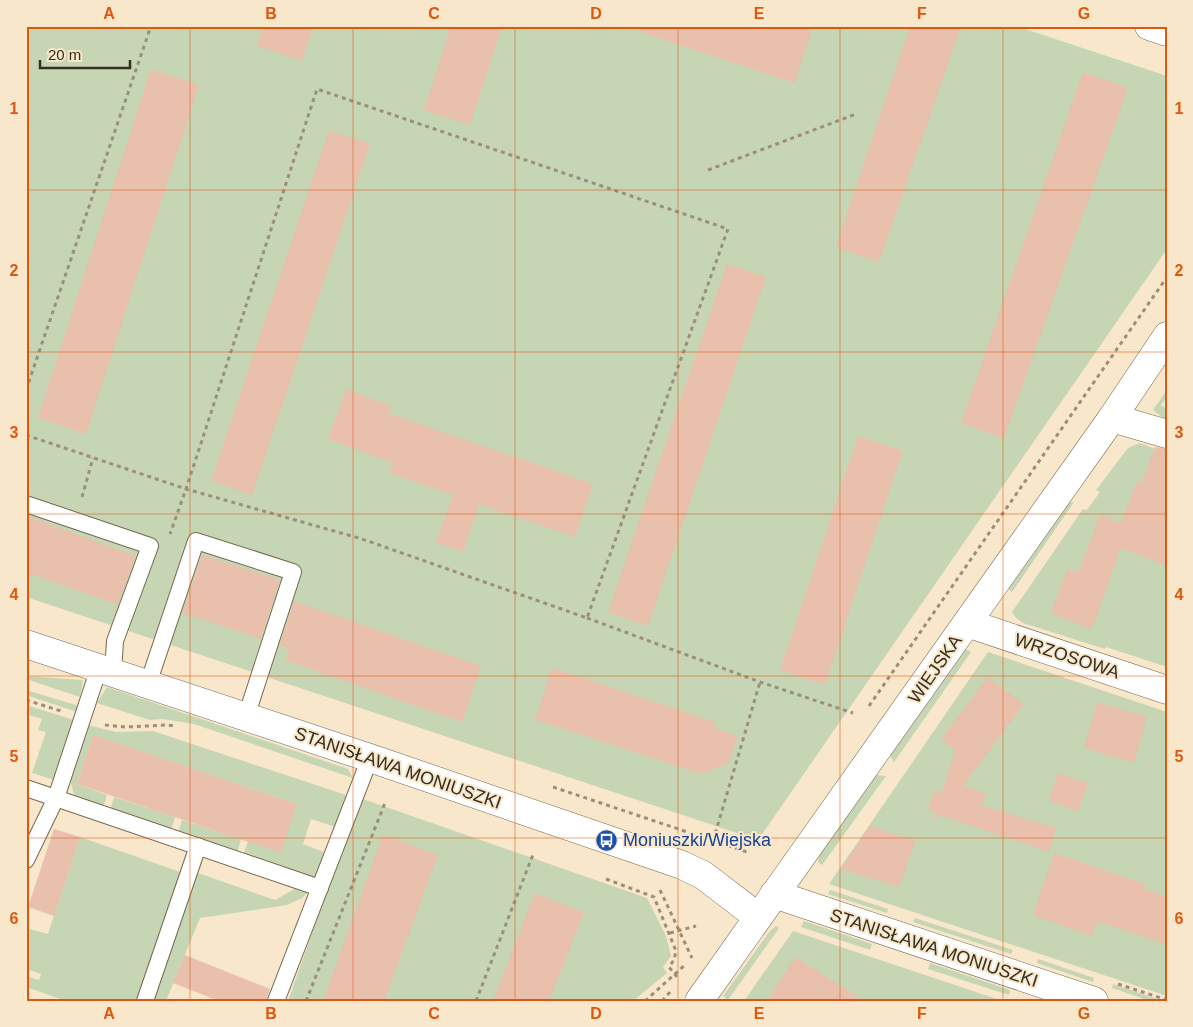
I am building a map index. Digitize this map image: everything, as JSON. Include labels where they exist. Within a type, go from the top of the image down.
[{"type":"street","points":[[1149,26],[1167,32]]},
{"type":"street","name":"WIEJSKA","points":[[700,1001],[1112,418],[1167,336]]},
{"type":"street","points":[[1112,418],[1167,434]]},
{"type":"street","name":"WRZOSOWA","points":[[967,623],[1167,690]]},
{"type":"street","name":"STANISŁAWA MONIUSZKI","points":[[26,644],[370,758],[682,866],[703,875],[758,917]]},
{"type":"street","name":"STANISŁAWA MONIUSZKI","points":[[774,894],[1102,991]]},
{"type":"lane","points":[[26,504],[150,546],[106,670],[56,798],[26,860]]},
{"type":"lane","points":[[148,684],[196,541],[292,572],[246,717]]},
{"type":"lane","points":[[276,1001],[370,758]]},
{"type":"lane","points":[[26,788],[320,888]]},
{"type":"lane","points":[[145,1001],[198,846]]},
{"type":"path","points":[[26,390],[151,26]]},
{"type":"path","points":[[186,489],[317,89],[728,229],[587,618]]},
{"type":"path","points":[[708,170],[856,114]]},
{"type":"path","points":[[867,709],[1167,278]]},
{"type":"path","points":[[26,435],[186,489],[362,539],[587,618],[760,682],[852,713]]},
{"type":"path","points":[[75,521],[93,458]]},
{"type":"path","points":[[713,841],[760,682]]},
{"type":"path","points":[[306,1001],[385,803]]},
{"type":"path","points":[[476,1001],[534,852]]},
{"type":"path","points":[[606,879],[654,897],[676,951],[674,960],[669,967],[681,980]]},
{"type":"path","points":[[670,933],[696,926]]},
{"type":"path","points":[[645,1001],[676,975],[692,958]]},
{"type":"path","points":[[1102,991],[1167,1000]]},
{"type":"green space","points":[[26,26],[1016,26],[1167,76],[1167,249],[758,840],[26,597]]},
{"type":"green space","points":[[1167,390],[1167,397],[1161,405],[1167,409],[1167,421],[1153,410]]},
{"type":"green space","points":[[1139,443],[1167,453],[1167,667],[1023,623],[1012,612],[1083,509],[1087,510],[1100,492],[1096,490],[1128,448]]},
{"type":"green space","points":[[1074,502],[1012,592],[1007,588],[1067,503]]},
{"type":"green space","points":[[965,649],[971,652],[894,762],[890,755]]},
{"type":"green space","points":[[988,652],[1167,712],[1167,996],[829,884]]},
{"type":"green space","points":[[26,676],[83,680],[80,697],[29,680]]},
{"type":"green space","points":[[107,687],[348,769],[353,778],[194,724],[163,719],[150,720],[97,703]]},
{"type":"green space","points":[[26,690],[79,706],[77,712],[26,695]]},
{"type":"green space","points":[[26,705],[74,720],[54,780],[32,773],[46,732],[38,730],[42,719],[26,714]]},
{"type":"green space","points":[[88,725],[116,732],[153,731],[349,796],[336,827],[311,819],[303,844],[326,853],[316,879],[243,855],[248,842],[297,804],[93,736],[77,784],[107,795],[103,808],[75,798],[70,780]]},
{"type":"green space","points":[[876,775],[886,776],[822,865],[818,862],[819,856]]},
{"type":"green space","points":[[114,797],[175,817],[171,830],[110,810]]},
{"type":"green space","points":[[360,798],[647,898],[666,936],[671,956],[663,967],[667,973],[633,1001],[288,1001]]},
{"type":"green space","points":[[182,820],[241,839],[237,853],[178,833]]},
{"type":"green space","points":[[80,837],[183,873],[137,1001],[66,1001],[26,987],[26,976],[39,980],[41,974],[26,969],[26,928],[48,934]]},
{"type":"green space","points":[[198,873],[275,900],[298,887],[310,890],[302,898],[287,905],[200,918],[166,1001],[154,999]]},
{"type":"green space","points":[[830,890],[888,909],[887,913],[828,894]]},
{"type":"green space","points":[[915,918],[1013,950],[1011,954],[913,922]]},
{"type":"green space","points":[[804,921],[872,944],[870,950],[801,927]]},
{"type":"green space","points":[[776,926],[779,928],[728,1000],[723,996],[770,931]]},
{"type":"green space","points":[[793,931],[1003,1001],[744,1001]]},
{"type":"green space","points":[[1038,959],[1094,978],[1093,982],[1037,963]]},
{"type":"green space","points":[[930,963],[1010,990],[1009,995],[928,969]]},
{"type":"green space","points":[[1113,984],[1163,1001],[1150,1001],[1112,988]]},
{"type":"building","points":[[263,26],[313,26],[302,61],[257,46]]},
{"type":"building","points":[[451,26],[502,26],[470,125],[424,110]]},
{"type":"building","points":[[638,26],[813,26],[795,83],[637,31]]},
{"type":"building","points":[[910,26],[961,26],[879,262],[836,247]]},
{"type":"building","points":[[151,69],[199,85],[86,434],[38,418]]},
{"type":"building","points":[[1083,72],[1128,88],[1004,438],[961,423]]},
{"type":"building","points":[[329,130],[370,144],[252,495],[211,481]]},
{"type":"building","points":[[727,264],[766,277],[648,626],[608,612]]},
{"type":"building","points":[[346,389],[391,406],[388,413],[593,484],[575,537],[479,504],[463,552],[436,543],[453,495],[389,473],[393,463],[328,439]]},
{"type":"building","points":[[858,436],[903,451],[825,685],[780,670]]},
{"type":"building","points":[[1155,447],[1167,449],[1167,566],[1121,548],[1092,629],[1051,614],[1067,569],[1078,573],[1100,515],[1121,523],[1137,481],[1142,483]]},
{"type":"building","points":[[26,516],[136,556],[118,605],[26,572]]},
{"type":"building","points":[[202,555],[280,580],[261,639],[182,613]]},
{"type":"building","points":[[294,601],[481,666],[462,722],[285,660],[289,648],[280,645]]},
{"type":"building","points":[[552,668],[716,722],[714,728],[738,736],[729,763],[702,774],[535,720]]},
{"type":"building","points":[[988,677],[1024,704],[963,786],[986,793],[982,805],[1056,828],[1049,852],[940,815],[938,819],[934,818],[936,812],[928,810],[934,790],[942,792],[955,750],[941,739]]},
{"type":"building","points":[[1097,702],[1147,717],[1134,763],[1084,748]]},
{"type":"building","points":[[93,735],[297,804],[281,853],[77,784]]},
{"type":"building","points":[[1058,773],[1088,783],[1078,811],[1049,801]]},
{"type":"building","points":[[870,826],[915,841],[899,887],[841,869]]},
{"type":"building","points":[[54,829],[80,837],[54,916],[28,907]]},
{"type":"building","points":[[383,835],[438,855],[384,1001],[323,1001]]},
{"type":"building","points":[[1054,853],[1145,884],[1144,889],[1167,897],[1167,945],[1097,921],[1092,936],[1033,915]]},
{"type":"building","points":[[535,893],[584,912],[549,1001],[493,1001]]},
{"type":"building","points":[[185,955],[270,989],[266,1001],[219,1001],[173,983]]},
{"type":"building","points":[[795,957],[864,1001],[767,1001]]},
{"type":"place","name":"Moniuszki/Wiejska","points":[[607,840]]}]
